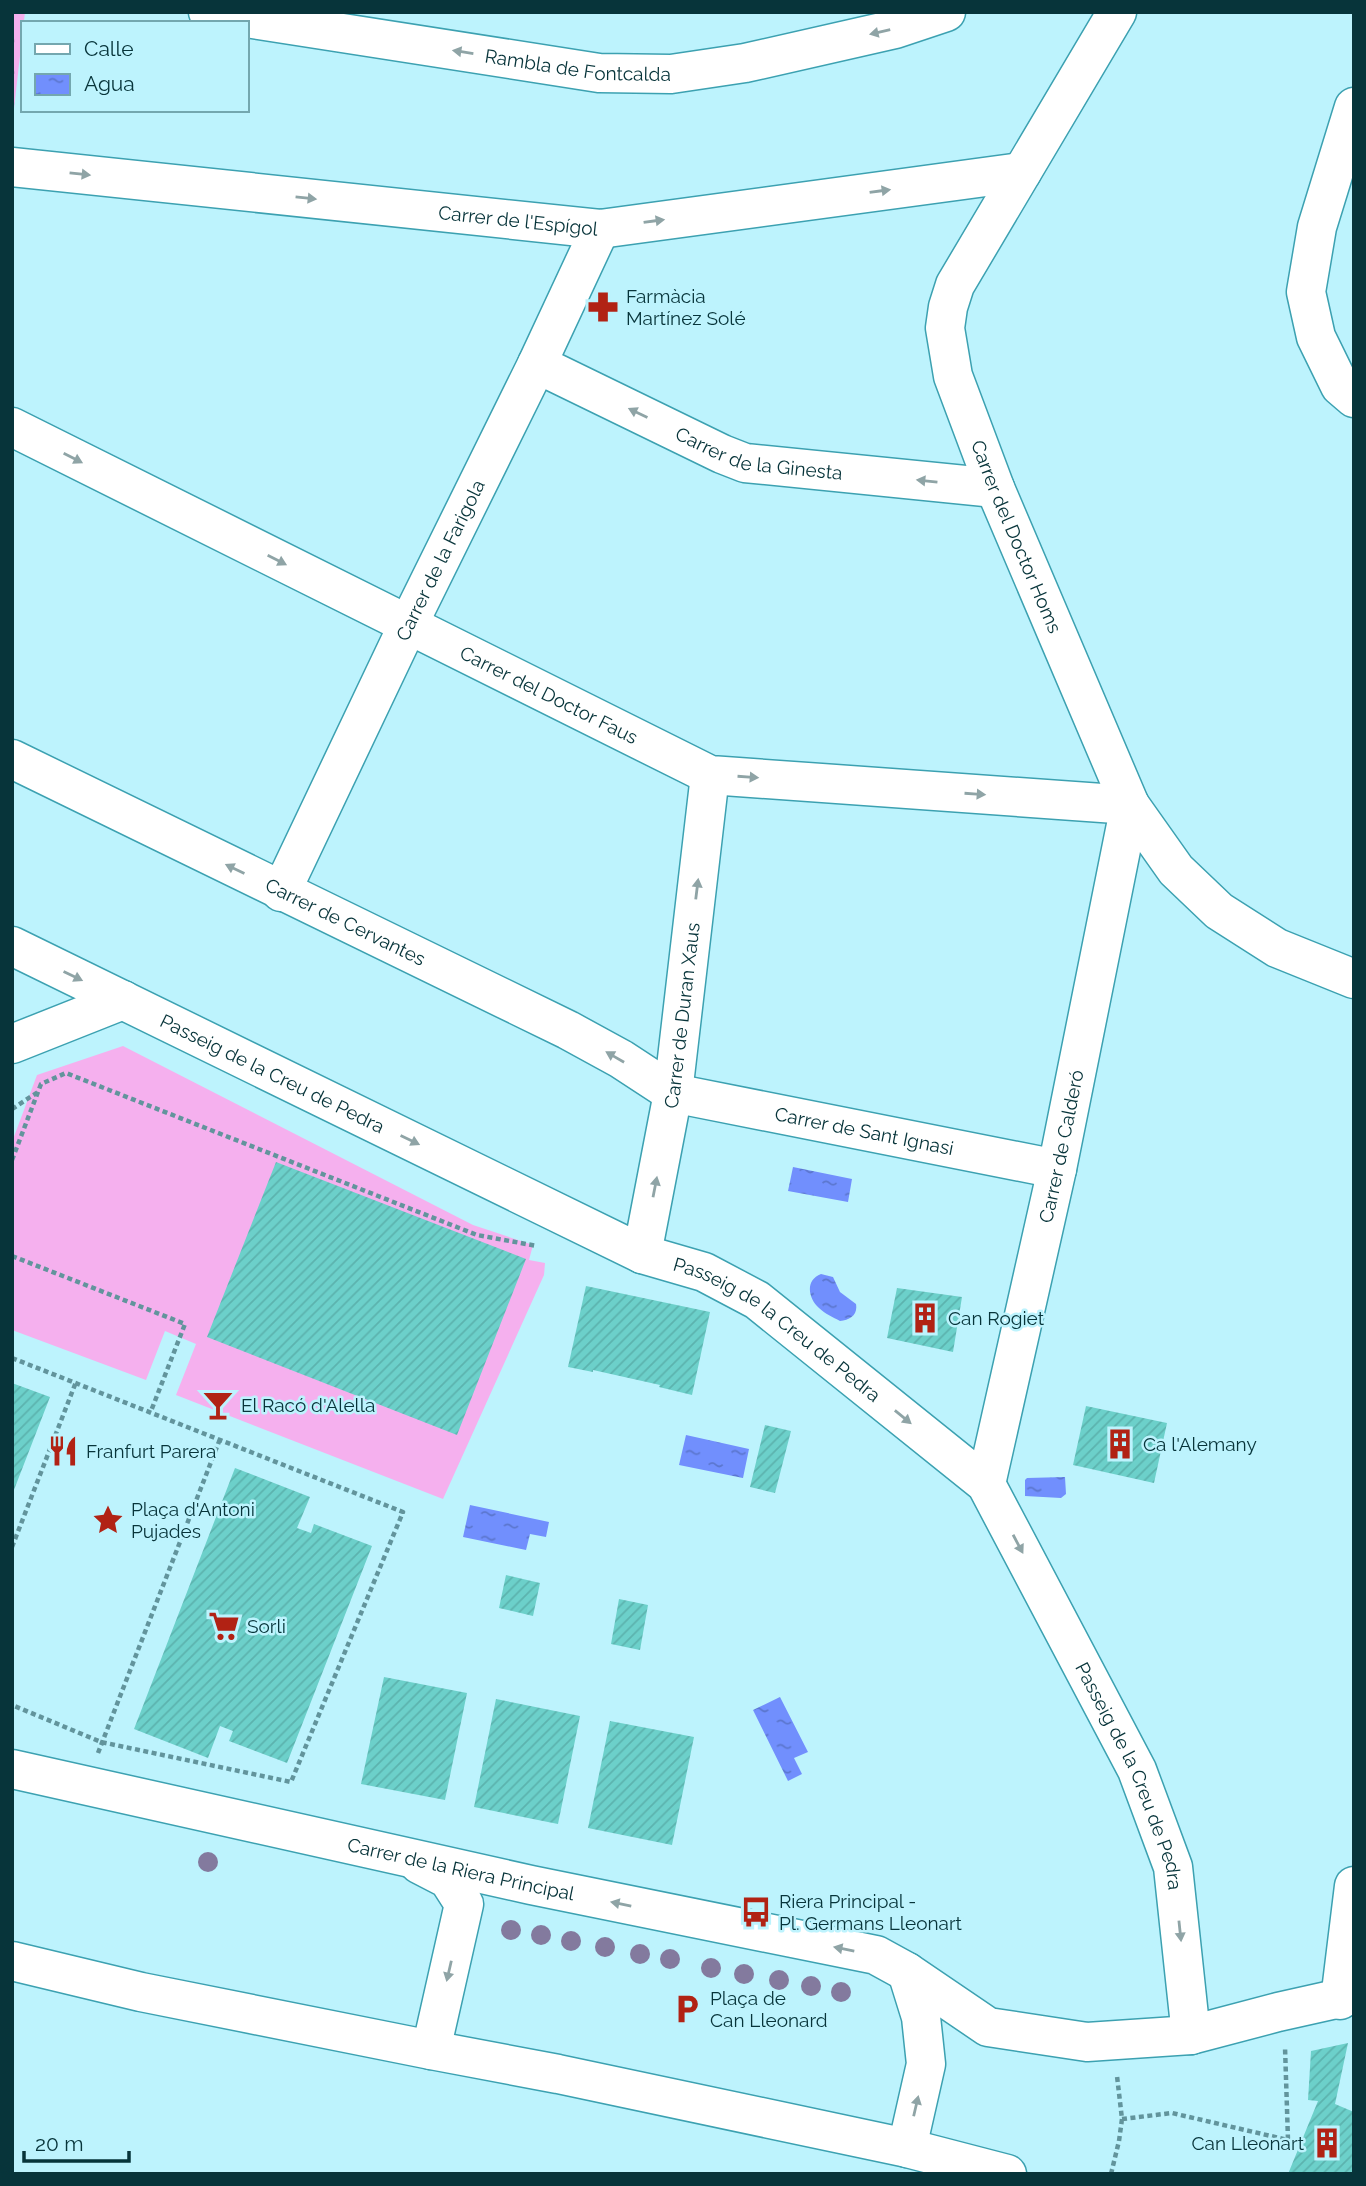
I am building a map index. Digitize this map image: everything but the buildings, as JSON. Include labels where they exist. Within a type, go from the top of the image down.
[{"type":"street","name":"Rambla de Fontcalda","points":[[208,12],[599,74],[635,75],[671,74],[745,63],[895,29],[946,12]]},
{"type":"street","name":"Carrer del Doctor Homs","points":[[1114,14],[954,285],[945,328],[954,376],[995,488],[1130,805],[1176,870],[1219,911],[1277,948],[1354,979]]},
{"type":"street","points":[[1354,107],[1317,227],[1306,292],[1317,337],[1340,386],[1354,398]]},
{"type":"street","name":"Carrer de l'Espígol","points":[[12,167],[600,229],[1022,172]]},
{"type":"street","name":"Carrer de la Farigola","points":[[281,892],[600,229]]},
{"type":"street","name":"Carrer de la Ginesta","points":[[537,364],[745,463],[995,488]]},
{"type":"street","name":"Carrer del Doctor Faus","points":[[12,427],[710,775],[1130,805]]},
{"type":"street","name":"Carrer de Cervantes","points":[[12,760],[568,1030],[621,1059],[673,1093]]},
{"type":"street","name":"Carrer de Duran Xaus","points":[[642,1254],[673,1093],[710,775]]},
{"type":"street","name":"Carrer de Calderó","points":[[986,1484],[1057,1169],[1130,805]]},
{"type":"street","points":[[1111,898],[1127,883],[1147,874],[1176,870]]},
{"type":"street","name":"Passeig de la Creu de Pedra","points":[[12,946],[642,1254],[704,1272],[757,1300],[986,1484],[1138,1770],[1173,1867],[1191,2035]]},
{"type":"street","points":[[12,1044],[123,1000]]},
{"type":"street","name":"Carrer de Sant Ignasi","points":[[673,1093],[1057,1169]]},
{"type":"street","name":"Carrer de la Riera Principal","points":[[12,1769],[531,1885],[876,1955],[988,2027]]},
{"type":"street","points":[[408,1858],[448,1879],[464,1904],[431,2050]]},
{"type":"street","points":[[464,1904],[493,1892],[531,1885]]},
{"type":"street","points":[[926,2064],[946,2039],[965,2031],[988,2027],[1087,2042],[1191,2035],[1347,1997],[1354,1886]]},
{"type":"street","points":[[12,1961],[141,1992],[558,2074],[907,2148],[1007,2174]]},
{"type":"street","points":[[906,1972],[921,2017],[926,2064],[907,2148]]},
{"type":"path","points":[[12,1160],[41,1084],[66,1073],[477,1235],[545,1247]]},
{"type":"path","points":[[12,1109],[38,1092]]},
{"type":"path","points":[[12,1256],[186,1324],[150,1411]]},
{"type":"path","points":[[12,1358],[402,1512],[291,1782],[101,1742],[12,1705]]},
{"type":"path","points":[[12,1547],[76,1382]]},
{"type":"path","points":[[90,1788],[101,1742],[220,1439]]},
{"type":"path","points":[[1122,2119],[1172,2113],[1288,2140],[1286,2056],[1278,2012]]},
{"type":"path","points":[[1111,2174],[1122,2119],[1113,2040]]},
{"type":"green space","points":[[12,12],[25,12],[24,21],[21,21],[21,47],[12,126]]},
{"type":"green space","points":[[123,1046],[473,1225],[533,1245],[529,1260],[545,1263],[544,1275],[443,1499],[176,1395],[196,1344],[165,1331],[146,1380],[12,1330],[12,1142],[37,1075]]},
{"type":"water","points":[[793,1167],[852,1179],[848,1202],[788,1191]]},
{"type":"water","points":[[821,1274],[833,1277],[840,1292],[856,1304],[856,1311],[850,1318],[840,1321],[815,1304],[810,1285],[812,1280]]},
{"type":"water","points":[[686,1435],[749,1449],[743,1478],[679,1465]]},
{"type":"water","points":[[1065,1477],[1066,1494],[1061,1498],[1025,1496],[1027,1478]]},
{"type":"water","points":[[470,1505],[549,1522],[546,1537],[530,1534],[526,1550],[463,1537]]},
{"type":"water","points":[[780,1697],[808,1752],[794,1758],[802,1774],[788,1781],[753,1710]]},
{"type":"place","name":"Farmàcia Martínez Solé","points":[[603,307]]},
{"type":"place","name":"Can Rogiet","points":[[925,1318]]},
{"type":"place","name":"El Racó d'Alella","points":[[218,1405]]},
{"type":"place","name":"Ca l'Alemany","points":[[1120,1444]]},
{"type":"place","name":"Franfurt Parera","points":[[63,1451]]},
{"type":"place","name":"Plaça d'Antoni Pujades","points":[[108,1520]]},
{"type":"place","name":"Sorli","points":[[224,1626]]},
{"type":"place","name":"Riera Principal - Pl. Germans Lleonart","points":[[756,1912]]},
{"type":"place","name":"Plaça de Can Lleonard","points":[[687,2009]]},
{"type":"place","name":"Can Lleonart","points":[[1327,2143]]}]
